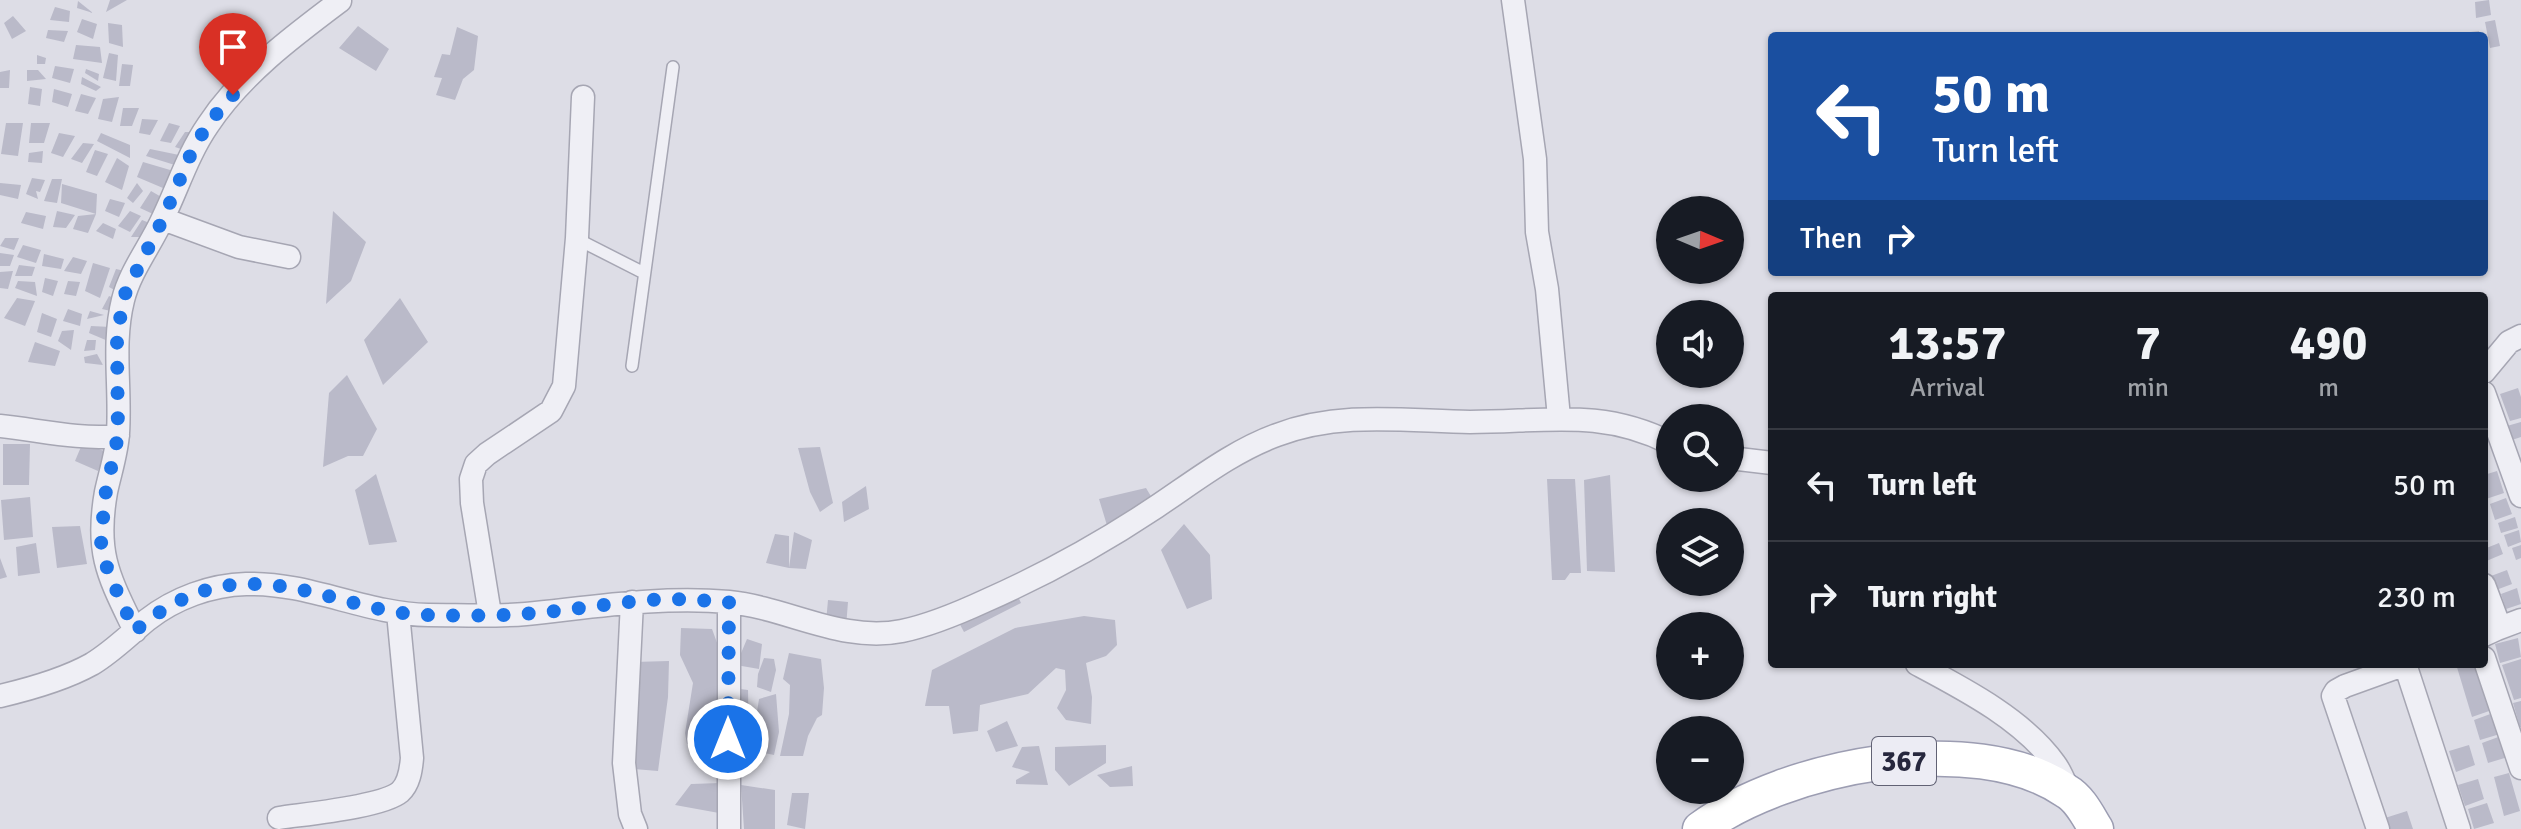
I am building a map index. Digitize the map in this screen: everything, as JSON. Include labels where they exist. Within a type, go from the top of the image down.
[{"type":"main road","name":"367","points":[[1700,829],[1770,790],[1878,763],[1923,760],[1997,763],[2035,774],[2069,792],[2096,829]]},
{"type":"street","points":[[1513,0],[1535,159],[1537,232],[1547,289],[1559,418]]},
{"type":"street","points":[[135,631],[108,572],[101,542],[105,496],[118,436],[117,341],[123,298],[163,219],[190,156],[219,110],[288,40],[340,1]]},
{"type":"street","points":[[490,614],[472,503],[473,472],[476,464],[487,454],[538,422],[558,400],[567,368],[583,97]]},
{"type":"street","points":[[163,219],[239,247],[289,257]]},
{"type":"street","points":[[2488,367],[2509,342],[2521,336]]},
{"type":"street","points":[[2488,404],[2521,496]]},
{"type":"street","points":[[0,696],[91,664],[151,617],[197,592],[245,584],[284,586],[398,613],[521,614],[669,599],[749,605],[837,629],[882,634],[904,631],[935,622],[1026,583],[1123,528],[1241,452],[1277,435],[1325,422],[1352,419],[1470,422],[1559,418],[1601,421],[1641,429],[1656,436]]},
{"type":"street","points":[[0,426],[90,438],[118,436]]},
{"type":"street","points":[[1744,460],[1768,463]]},
{"type":"street","points":[[2488,596],[2496,617],[2490,632]]},
{"type":"street","points":[[632,602],[624,763],[630,814],[636,829]]},
{"type":"street","points":[[729,602],[729,829]]},
{"type":"street","points":[[279,818],[380,801],[401,791],[405,785],[412,768],[412,758],[398,613]]},
{"type":"street","points":[[2490,632],[2521,620]]},
{"type":"street","points":[[1925,668],[1966,690],[2035,741],[2056,765],[2069,792]]},
{"type":"street","points":[[2378,829],[2333,696],[2345,686],[2395,668]]},
{"type":"street","points":[[2407,668],[2459,829]]},
{"type":"street","points":[[2487,668],[2521,768]]},
{"type":"lane","points":[[632,366],[673,67]]},
{"type":"lane","points":[[577,238],[644,273]]},
{"type":"building","points":[[110,0],[127,0],[106,12]]},
{"type":"building","points":[[2489,0],[2491,15],[2476,18],[2475,2]]},
{"type":"building","points":[[78,1],[93,13],[77,8]]},
{"type":"building","points":[[55,7],[70,11],[69,22],[50,20]]},
{"type":"building","points":[[13,16],[26,31],[12,39],[4,23]]},
{"type":"building","points":[[82,19],[97,24],[93,39],[77,32]]},
{"type":"building","points":[[2495,20],[2500,46],[2490,48],[2485,22]]},
{"type":"building","points":[[108,23],[122,25],[123,47],[109,43]]},
{"type":"building","points":[[358,26],[389,49],[376,71],[339,48]]},
{"type":"building","points":[[457,27],[478,36],[474,70],[463,79],[455,100],[436,95],[442,78],[434,77],[442,54],[450,55]]},
{"type":"building","points":[[48,30],[68,31],[64,42],[46,38]]},
{"type":"building","points":[[76,45],[100,47],[102,63],[73,59]]},
{"type":"building","points":[[109,53],[118,55],[116,81],[103,78]]},
{"type":"building","points":[[37,55],[46,58],[45,64],[37,64]]},
{"type":"building","points":[[122,64],[133,65],[130,86],[119,86]]},
{"type":"building","points":[[55,66],[74,69],[70,83],[52,78]]},
{"type":"building","points":[[86,69],[99,74],[98,81],[85,73]]},
{"type":"building","points":[[10,70],[9,88],[0,88],[0,72]]},
{"type":"building","points":[[27,70],[38,70],[46,79],[27,81]]},
{"type":"building","points":[[82,77],[101,87],[96,91],[81,84]]},
{"type":"building","points":[[30,87],[42,89],[40,106],[28,104]]},
{"type":"building","points":[[54,89],[72,94],[68,107],[52,102]]},
{"type":"building","points":[[81,94],[96,98],[88,114],[75,111]]},
{"type":"building","points":[[119,97],[112,122],[98,119],[103,99]]},
{"type":"building","points":[[123,108],[139,108],[132,126],[120,126]]},
{"type":"building","points":[[142,119],[158,120],[150,135],[139,133]]},
{"type":"building","points":[[6,123],[23,123],[18,156],[1,154]]},
{"type":"building","points":[[31,123],[50,123],[44,143],[29,143]]},
{"type":"building","points":[[169,123],[180,126],[171,143],[160,141]]},
{"type":"building","points":[[185,132],[195,132],[184,150],[175,147]]},
{"type":"building","points":[[59,133],[75,136],[63,157],[51,153]]},
{"type":"building","points":[[101,133],[130,145],[130,158],[97,141]]},
{"type":"building","points":[[83,143],[94,144],[82,163],[71,159]]},
{"type":"building","points":[[150,149],[184,156],[178,166],[146,156]]},
{"type":"building","points":[[95,150],[108,154],[97,176],[86,172]]},
{"type":"building","points":[[43,151],[42,163],[28,162],[29,153]]},
{"type":"building","points":[[117,158],[129,166],[122,190],[105,182]]},
{"type":"building","points":[[143,162],[177,172],[170,191],[137,177]]},
{"type":"building","points":[[32,178],[45,180],[40,192],[36,191],[38,199],[26,194]]},
{"type":"building","points":[[52,179],[62,179],[57,203],[44,201]]},
{"type":"building","points":[[0,183],[21,185],[18,199],[0,195]]},
{"type":"building","points":[[137,183],[143,191],[133,203],[127,198]]},
{"type":"building","points":[[62,184],[97,194],[96,214],[61,203]]},
{"type":"building","points":[[151,191],[163,198],[153,214],[140,208]]},
{"type":"building","points":[[110,199],[125,203],[119,217],[105,211]]},
{"type":"building","points":[[57,211],[75,215],[66,228],[53,227]]},
{"type":"building","points":[[130,211],[141,216],[130,232],[118,226]]},
{"type":"building","points":[[333,211],[366,242],[351,281],[326,304]]},
{"type":"building","points":[[26,212],[46,216],[43,229],[21,223]]},
{"type":"building","points":[[96,214],[88,233],[73,229],[78,216]]},
{"type":"building","points":[[142,220],[152,224],[147,237],[131,237]]},
{"type":"building","points":[[103,223],[116,229],[113,239],[96,231]]},
{"type":"building","points":[[5,238],[19,238],[14,250],[0,246]]},
{"type":"building","points":[[23,245],[41,250],[36,263],[17,257]]},
{"type":"building","points":[[0,253],[14,255],[10,266],[0,266]]},
{"type":"building","points":[[44,254],[64,259],[61,269],[42,266]]},
{"type":"building","points":[[73,257],[87,261],[81,274],[64,271]]},
{"type":"building","points":[[93,263],[110,268],[100,298],[85,291]]},
{"type":"building","points":[[19,265],[35,267],[32,276],[15,276]]},
{"type":"building","points":[[116,269],[129,272],[120,293],[109,287]]},
{"type":"building","points":[[13,271],[8,289],[0,288],[0,272]]},
{"type":"building","points":[[45,278],[58,281],[53,296],[42,292]]},
{"type":"building","points":[[18,281],[35,282],[37,296],[15,288]]},
{"type":"building","points":[[68,281],[80,282],[76,296],[64,294]]},
{"type":"building","points":[[109,296],[119,300],[115,312],[102,309]]},
{"type":"building","points":[[17,298],[35,301],[25,326],[4,318]]},
{"type":"building","points":[[400,298],[428,342],[383,385],[364,340]]},
{"type":"building","points":[[68,309],[82,314],[80,326],[63,321]]},
{"type":"building","points":[[90,311],[104,315],[87,319]]},
{"type":"building","points":[[42,313],[57,319],[51,337],[37,332]]},
{"type":"building","points":[[91,326],[111,327],[108,341],[89,333]]},
{"type":"building","points":[[74,330],[71,350],[58,341],[62,331]]},
{"type":"building","points":[[87,340],[96,340],[95,350],[84,351]]},
{"type":"building","points":[[35,342],[60,351],[55,366],[28,362]]},
{"type":"building","points":[[97,354],[103,365],[85,363],[84,357]]},
{"type":"building","points":[[347,375],[377,429],[363,456],[348,456],[323,467],[329,393]]},
{"type":"building","points":[[2518,388],[2521,418],[2510,421],[2500,394]]},
{"type":"building","points":[[2521,422],[2521,437],[2512,440],[2507,426]]},
{"type":"building","points":[[83,442],[106,452],[98,471],[75,461]]},
{"type":"building","points":[[3,444],[30,444],[29,485],[3,485]]},
{"type":"building","points":[[820,447],[833,503],[820,512],[810,492],[798,448]]},
{"type":"building","points":[[2497,471],[2504,493],[2488,498],[2488,474]]},
{"type":"building","points":[[376,474],[397,542],[369,545],[355,490]]},
{"type":"building","points":[[1610,475],[1615,572],[1587,571],[1584,480]]},
{"type":"building","points":[[1547,479],[1575,479],[1581,573],[1570,573],[1565,580],[1552,580]]},
{"type":"building","points":[[866,486],[869,509],[844,522],[842,502]]},
{"type":"building","points":[[1146,488],[1155,503],[1109,532],[1099,499]]},
{"type":"building","points":[[30,497],[33,537],[4,540],[1,500]]},
{"type":"building","points":[[2506,498],[2512,514],[2495,520],[2490,504]]},
{"type":"building","points":[[2515,517],[2518,528],[2501,533],[2498,523]]},
{"type":"building","points":[[1184,524],[1210,555],[1212,599],[1187,609],[1161,550]]},
{"type":"building","points":[[80,526],[87,564],[57,568],[52,527]]},
{"type":"building","points":[[2519,530],[2521,542],[2508,547],[2504,535]]},
{"type":"building","points":[[794,532],[812,540],[806,569],[789,568]]},
{"type":"building","points":[[775,534],[789,536],[789,568],[766,563]]},
{"type":"building","points":[[36,543],[40,573],[18,576],[16,547]]},
{"type":"building","points":[[2499,543],[2503,554],[2488,560],[2488,547]]},
{"type":"building","points":[[2521,545],[2521,558],[2516,560],[2512,548]]},
{"type":"building","points":[[0,558],[7,577],[0,579]]},
{"type":"building","points":[[2507,570],[2512,584],[2496,590],[2491,576]]},
{"type":"building","points":[[2517,588],[2521,604],[2506,609],[2501,594]]},
{"type":"building","points":[[1016,592],[1021,603],[964,632],[957,619]]},
{"type":"building","points":[[828,600],[848,602],[846,627],[826,622]]},
{"type":"building","points":[[1084,616],[1115,620],[1117,645],[1106,656],[1086,663],[1092,697],[1091,724],[1066,720],[1057,708],[1066,690],[1065,670],[1056,668],[1028,694],[980,705],[978,731],[953,734],[949,706],[925,706],[932,670],[1015,628]]},
{"type":"building","points":[[681,628],[712,629],[728,673],[720,735],[704,746],[687,744],[685,733],[693,683],[680,655]]},
{"type":"building","points":[[2518,638],[2521,657],[2500,663],[2495,644]]},
{"type":"building","points":[[747,639],[762,644],[759,669],[736,665]]},
{"type":"building","points":[[789,653],[821,659],[824,688],[822,715],[817,718],[808,736],[803,756],[780,756],[789,714],[790,685],[783,679]]},
{"type":"building","points":[[764,658],[774,659],[776,670],[771,692],[757,687]]},
{"type":"building","points":[[2521,659],[2521,698],[2514,700],[2502,665]]},
{"type":"building","points":[[669,661],[668,697],[658,771],[634,769],[634,662]]},
{"type":"building","points":[[2457,668],[2479,668],[2492,710],[2472,717]]},
{"type":"building","points":[[732,688],[748,690],[749,743],[733,740]]},
{"type":"building","points":[[776,694],[779,732],[774,755],[751,750],[759,699]]},
{"type":"building","points":[[2521,701],[2521,727],[2520,727],[2513,703]]},
{"type":"building","points":[[2493,713],[2500,734],[2480,740],[2474,720]]},
{"type":"building","points":[[1007,721],[1018,746],[996,752],[987,731]]},
{"type":"building","points":[[2501,736],[2508,757],[2488,763],[2482,743]]},
{"type":"building","points":[[1106,745],[1106,763],[1069,786],[1055,770],[1055,747]]},
{"type":"building","points":[[2469,745],[2475,765],[2456,772],[2449,751]]},
{"type":"building","points":[[1039,746],[1048,785],[1016,784],[1016,780],[1030,772],[1012,767],[1022,747]]},
{"type":"building","points":[[1132,766],[1133,786],[1110,787],[1097,775]]},
{"type":"building","points":[[2509,773],[2520,811],[2504,816],[2494,777]]},
{"type":"building","points":[[2478,779],[2484,799],[2465,806],[2458,785]]},
{"type":"building","points":[[720,783],[719,813],[675,805],[691,784]]},
{"type":"building","points":[[741,785],[775,790],[775,829],[744,829]]},
{"type":"building","points":[[792,793],[809,793],[805,829],[787,825]]},
{"type":"building","points":[[2487,803],[2494,823],[2474,829],[2468,809]]},
{"type":"building","points":[[2407,811],[2413,829],[2388,829],[2385,818]]},
{"type":"route","points":[[233,95],[207,125],[190,156],[163,219],[123,298],[117,341],[118,436],[105,496],[101,542],[113,586],[135,631],[151,617],[197,592],[245,584],[284,586],[398,613],[424,615],[521,614],[669,599],[729,602],[728,739]]}]
